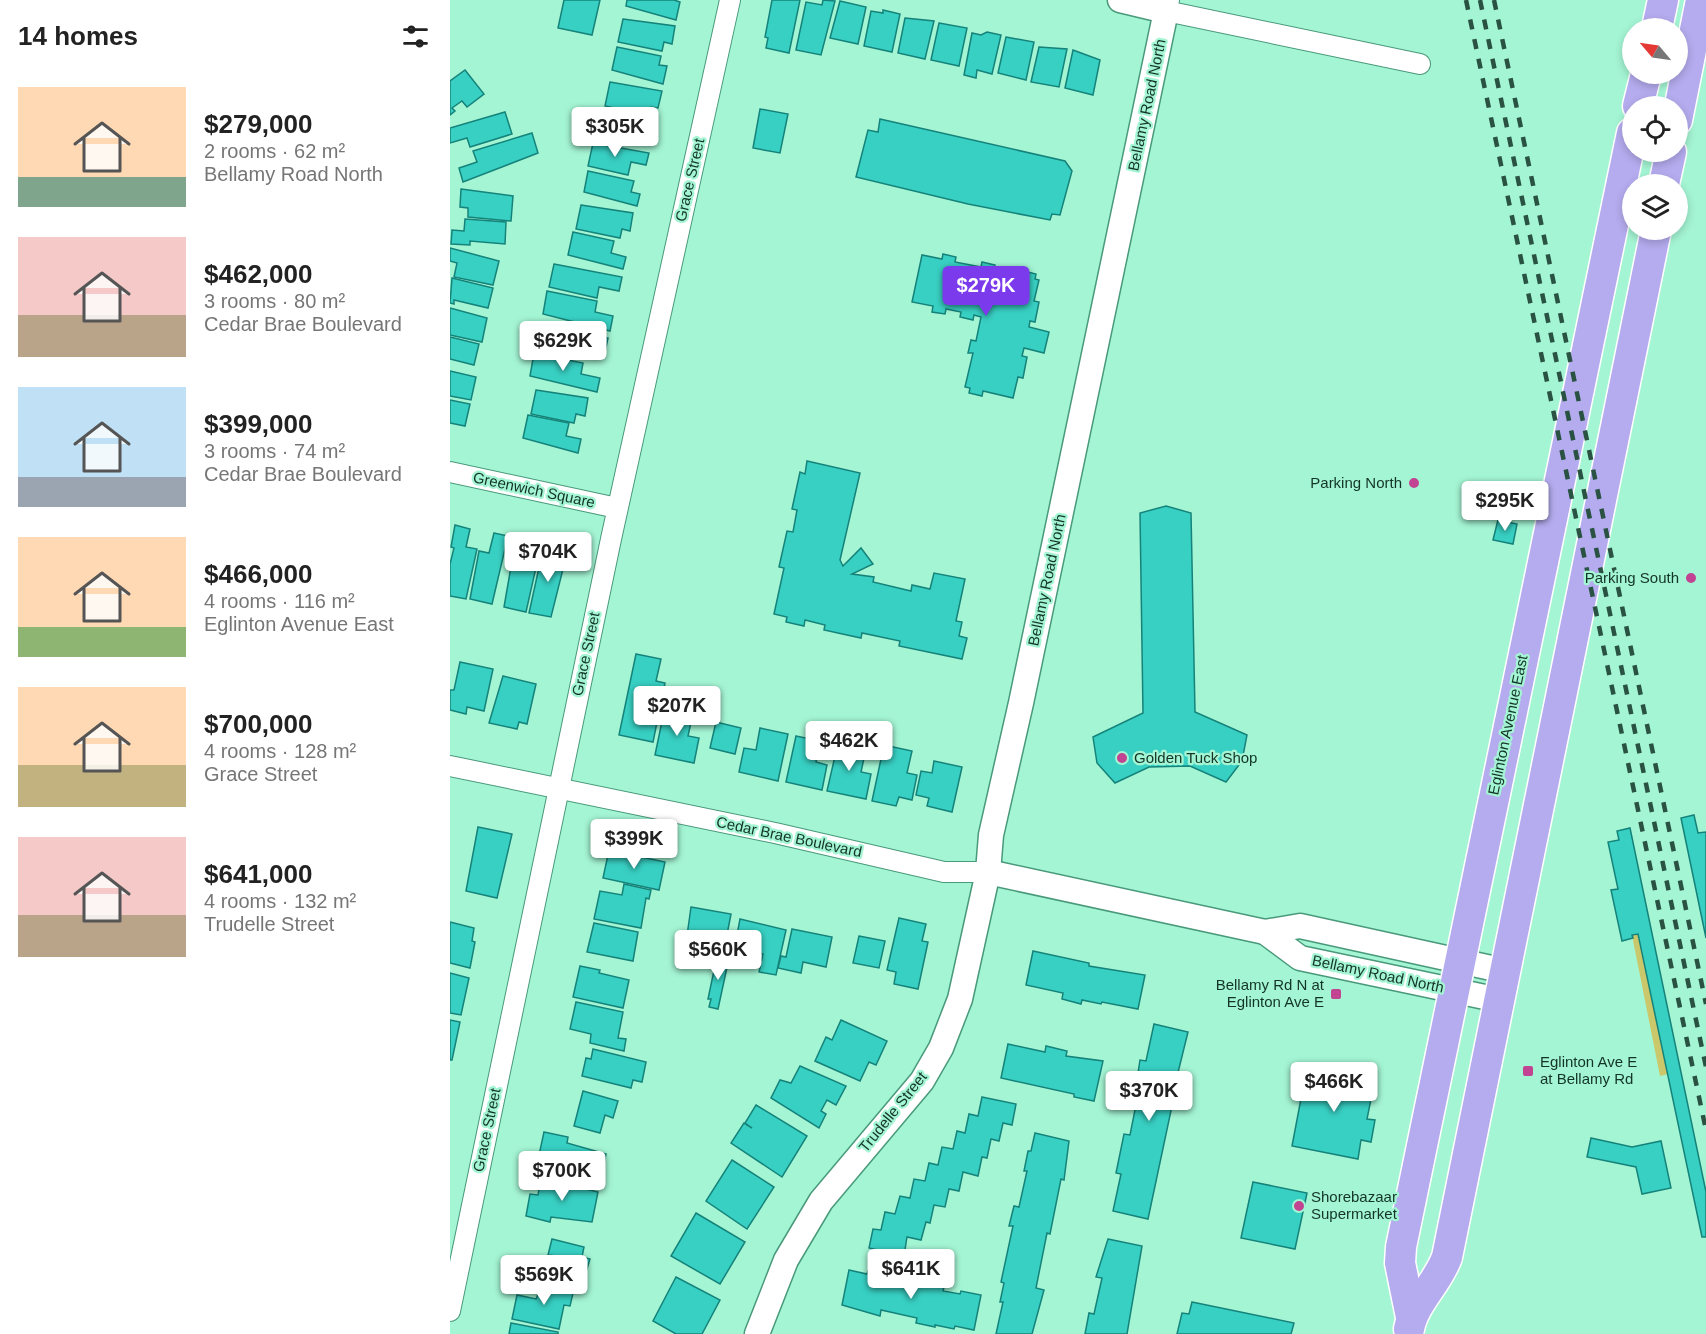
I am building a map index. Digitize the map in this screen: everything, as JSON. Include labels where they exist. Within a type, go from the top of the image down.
[{"type":"main road","points":[[1658,18],[1663,0]]},
{"type":"main road","points":[[1682,96],[1701,0]]},
{"type":"main road","name":"Eglinton Avenue East","points":[[1410,1326],[1400,1263],[1401,1247],[1626,162]]},
{"type":"main road","name":"Eglinton Avenue East","points":[[1410,1326],[1443,1270],[1447,1257],[1654,240]]},
{"type":"street","name":"Grace Street","points":[[450,1311],[617,508],[730,0]]},
{"type":"street","points":[[1120,0],[1168,5],[1419,64]]},
{"type":"street","name":"Bellamy Road North","points":[[1168,5],[1021,703],[991,835],[988,872],[1265,932],[1300,926],[1460,961],[1502,986]]},
{"type":"street","name":"Greenwich Square","points":[[450,472],[617,508]]},
{"type":"street","name":"Cedar Brae Boulevard","points":[[450,766],[775,833],[944,872],[988,872]]},
{"type":"street","name":"Trudelle Street","points":[[757,1334],[786,1260],[821,1201],[922,1081],[941,1048],[960,999],[988,872]]},
{"type":"street","name":"Bellamy Road North","points":[[1265,932],[1300,958],[1454,991],[1502,986]]},
{"type":"shaded area","points":[[1638,934],[1668,1074],[1660,1076],[1632,935]]},
{"type":"building","points":[[564,0],[600,0],[592,35],[558,28]]},
{"type":"building","points":[[627,0],[680,2],[676,20],[626,6]]},
{"type":"building","points":[[772,0],[800,0],[789,53],[766,48],[768,38],[765,37]]},
{"type":"building","points":[[823,0],[835,1],[821,55],[796,50],[806,2],[822,5]]},
{"type":"building","points":[[840,1],[866,7],[858,44],[830,38]]},
{"type":"building","points":[[883,10],[900,14],[892,52],[864,46],[871,11],[883,13]]},
{"type":"building","points":[[905,18],[934,21],[925,59],[898,53]]},
{"type":"building","points":[[623,19],[675,26],[672,44],[664,42],[662,51],[618,42]]},
{"type":"building","points":[[939,23],[967,28],[959,66],[931,60]]},
{"type":"building","points":[[987,32],[1001,35],[992,74],[977,70],[976,78],[964,75],[972,33],[981,35]]},
{"type":"building","points":[[1006,37],[1034,42],[1026,80],[998,73]]},
{"type":"building","points":[[617,47],[661,56],[659,65],[667,66],[663,84],[612,70]]},
{"type":"building","points":[[1039,47],[1067,49],[1059,87],[1031,82]]},
{"type":"building","points":[[1073,50],[1100,60],[1093,95],[1065,88]]},
{"type":"building","points":[[465,70],[484,94],[467,107],[462,101],[452,108],[455,111],[450,115],[450,81]]},
{"type":"building","points":[[610,82],[662,91],[658,108],[651,107],[649,116],[605,106]]},
{"type":"building","points":[[760,109],[788,114],[780,153],[753,148]]},
{"type":"building","points":[[602,110],[647,120],[644,131],[653,133],[650,145],[597,131]]},
{"type":"building","points":[[505,112],[512,134],[470,147],[467,138],[450,143],[450,128]]},
{"type":"building","points":[[880,119],[1065,161],[1072,171],[1060,215],[1052,214],[1050,220],[968,204],[856,177],[868,130],[878,132]]},
{"type":"building","points":[[532,133],[538,153],[463,182],[459,168],[477,162],[473,151]]},
{"type":"building","points":[[593,143],[649,153],[646,165],[631,162],[628,175],[588,166]]},
{"type":"building","points":[[588,171],[634,181],[631,192],[640,194],[637,206],[584,192]]},
{"type":"building","points":[[461,189],[513,196],[511,221],[468,217],[468,208],[460,207]]},
{"type":"building","points":[[581,205],[633,213],[630,231],[622,229],[620,238],[576,229]]},
{"type":"building","points":[[465,219],[506,222],[505,244],[470,241],[470,245],[451,244],[452,230],[464,231]]},
{"type":"building","points":[[573,232],[614,241],[611,253],[626,257],[623,269],[568,255]]},
{"type":"building","points":[[450,248],[499,261],[493,285],[454,277],[457,263],[450,261]]},
{"type":"building","points":[[943,254],[956,257],[955,262],[981,267],[982,262],[995,265],[994,270],[1022,276],[1023,271],[1036,274],[1035,279],[1039,280],[1034,301],[1039,302],[1035,322],[1030,321],[1029,327],[1049,332],[1044,353],[1024,348],[1022,356],[1027,357],[1023,378],[1018,377],[1013,398],[983,391],[982,396],[969,393],[970,388],[965,387],[973,353],[968,353],[971,340],[976,341],[981,317],[974,315],[973,320],[960,317],[961,312],[946,309],[945,314],[932,312],[933,306],[912,302],[922,255],[942,259]]},
{"type":"building","points":[[554,264],[622,277],[619,291],[599,287],[597,298],[549,287]]},
{"type":"building","points":[[452,278],[493,288],[488,308],[454,300],[454,304],[450,303]]},
{"type":"building","points":[[547,291],[597,301],[595,312],[613,316],[610,331],[543,314]]},
{"type":"building","points":[[450,308],[487,318],[482,342],[450,335]]},
{"type":"building","points":[[540,326],[608,338],[605,352],[586,349],[584,358],[536,348]]},
{"type":"building","points":[[450,337],[479,344],[474,365],[450,359]]},
{"type":"building","points":[[534,353],[583,363],[581,374],[600,378],[597,392],[530,376]]},
{"type":"building","points":[[450,371],[476,377],[471,400],[450,396]]},
{"type":"building","points":[[536,390],[588,398],[585,416],[576,414],[574,423],[531,414]]},
{"type":"building","points":[[450,400],[470,404],[465,426],[450,423]]},
{"type":"building","points":[[528,415],[569,423],[566,436],[581,439],[578,453],[523,438]]},
{"type":"building","points":[[807,461],[860,473],[840,560],[843,566],[861,548],[873,564],[852,574],[874,577],[873,582],[911,591],[912,585],[930,589],[934,573],[965,579],[956,621],[962,622],[959,636],[967,638],[962,659],[899,646],[900,641],[862,633],[861,638],[824,630],[825,625],[805,620],[804,626],[786,622],[787,617],[774,614],[784,568],[779,567],[787,531],[793,532],[797,510],[792,509],[800,472],[805,474]]},
{"type":"building","points":[[1166,506],[1191,513],[1195,712],[1247,735],[1242,761],[1226,782],[1190,766],[1149,767],[1115,783],[1097,763],[1093,737],[1143,713],[1140,513]]},
{"type":"building","points":[[1498,520],[1517,524],[1513,544],[1493,540]]},
{"type":"building","points":[[455,525],[470,529],[466,547],[477,549],[466,599],[450,596],[450,564],[454,548],[451,547]]},
{"type":"building","points":[[494,533],[508,536],[492,604],[470,599],[479,551],[489,553]]},
{"type":"building","points":[[516,538],[531,541],[527,561],[537,563],[526,612],[504,607]]},
{"type":"building","points":[[553,546],[568,549],[551,617],[529,613],[540,563],[549,565]]},
{"type":"building","points":[[636,654],[661,659],[656,681],[665,683],[653,742],[619,735]]},
{"type":"building","points":[[460,662],[493,669],[484,711],[467,707],[466,714],[450,710],[450,690],[454,690]]},
{"type":"building","points":[[503,676],[536,684],[527,724],[519,722],[517,729],[489,723]]},
{"type":"building","points":[[665,707],[693,713],[688,736],[699,738],[694,763],[655,755]]},
{"type":"building","points":[[716,722],[741,728],[735,754],[710,748]]},
{"type":"building","points":[[760,728],[788,734],[778,781],[739,772],[744,748],[756,750]]},
{"type":"building","points":[[796,736],[820,741],[816,762],[827,765],[822,790],[786,782]]},
{"type":"building","points":[[838,743],[866,749],[861,772],[871,774],[866,799],[827,791]]},
{"type":"building","points":[[884,745],[912,751],[907,773],[917,775],[912,800],[899,797],[896,806],[872,801]]},
{"type":"building","points":[[934,761],[962,767],[952,812],[927,806],[929,798],[916,795],[921,771],[932,773]]},
{"type":"building","points":[[1694,815],[1698,833],[1706,832],[1706,938],[1681,818]]},
{"type":"building","points":[[478,827],[512,834],[497,898],[466,891]]},
{"type":"building","points":[[1630,828],[1706,1192],[1706,1237],[1702,1237],[1638,934],[1622,941],[1611,890],[1618,889],[1608,842],[1619,840],[1617,831]]},
{"type":"building","points":[[609,850],[665,862],[659,890],[603,878]]},
{"type":"building","points":[[624,884],[651,890],[649,899],[646,898],[641,928],[594,919],[600,891],[622,895]]},
{"type":"building","points":[[691,907],[731,914],[725,945],[705,941],[703,951],[685,950]]},
{"type":"building","points":[[899,918],[926,924],[922,941],[928,942],[918,989],[894,984],[896,972],[887,970]]},
{"type":"building","points":[[740,919],[786,930],[776,975],[759,972],[763,954],[752,951],[749,966],[732,962]]},
{"type":"building","points":[[450,922],[474,928],[472,941],[475,942],[470,968],[450,963]]},
{"type":"building","points":[[594,923],[638,932],[633,961],[587,952]]},
{"type":"building","points":[[792,929],[832,937],[826,967],[803,962],[801,973],[778,968],[781,956],[786,957]]},
{"type":"building","points":[[859,936],[885,941],[879,968],[853,963]]},
{"type":"building","points":[[1033,951],[1089,963],[1089,966],[1145,975],[1138,1009],[1082,1000],[1081,1004],[1062,999],[1063,993],[1026,985]]},
{"type":"building","points":[[717,956],[729,958],[718,1009],[709,1007],[711,999],[708,999]]},
{"type":"building","points":[[580,966],[629,980],[623,1008],[573,997]]},
{"type":"building","points":[[450,973],[469,978],[461,1015],[450,1013]]},
{"type":"building","points":[[576,1002],[623,1012],[618,1038],[626,1039],[624,1051],[590,1043],[591,1034],[570,1029]]},
{"type":"building","points":[[450,1020],[460,1022],[452,1060],[450,1060]]},
{"type":"building","points":[[841,1020],[887,1041],[876,1065],[869,1062],[860,1081],[815,1061],[826,1037],[832,1040]]},
{"type":"building","points":[[1154,1024],[1188,1032],[1170,1105],[1172,1106],[1148,1219],[1113,1211],[1121,1174],[1116,1173],[1124,1134],[1130,1135],[1137,1100],[1134,1099],[1140,1060],[1146,1061]]},
{"type":"building","points":[[1008,1044],[1045,1052],[1046,1046],[1067,1051],[1066,1056],[1103,1061],[1094,1101],[1074,1097],[1074,1094],[1001,1078]]},
{"type":"building","points":[[593,1049],[646,1062],[642,1082],[633,1080],[631,1088],[582,1076],[586,1058],[591,1059]]},
{"type":"building","points":[[800,1066],[846,1086],[836,1105],[827,1100],[821,1111],[826,1114],[819,1128],[771,1098],[780,1080],[791,1083]]},
{"type":"building","points":[[1307,1067],[1375,1079],[1367,1119],[1375,1120],[1371,1142],[1361,1140],[1358,1159],[1292,1146]]},
{"type":"building","points":[[583,1091],[618,1101],[613,1118],[605,1115],[600,1133],[574,1126]]},
{"type":"building","points":[[982,1097],[1016,1104],[1012,1125],[1003,1123],[999,1141],[991,1139],[987,1158],[982,1157],[978,1176],[963,1172],[959,1191],[949,1189],[945,1207],[934,1205],[930,1223],[926,1222],[921,1240],[907,1237],[904,1256],[869,1248],[873,1229],[881,1230],[885,1212],[895,1214],[900,1196],[910,1198],[914,1179],[925,1181],[929,1163],[938,1165],[942,1147],[953,1149],[957,1131],[965,1133],[969,1114],[978,1116]]},
{"type":"building","points":[[756,1105],[807,1136],[782,1177],[731,1143],[744,1123],[752,1128],[745,1123]]},
{"type":"building","points":[[544,1132],[568,1137],[567,1143],[606,1154],[600,1184],[542,1174],[546,1156],[539,1155]]},
{"type":"building","points":[[1035,1133],[1069,1141],[1064,1180],[1061,1179],[1036,1288],[1044,1290],[1032,1334],[996,1334],[1003,1302],[1000,1302],[1004,1283],[1001,1282],[1013,1226],[1009,1226],[1014,1206],[1019,1207],[1027,1171],[1024,1171],[1028,1151],[1031,1151]]},
{"type":"building","points":[[1591,1138],[1632,1147],[1661,1141],[1671,1188],[1642,1194],[1636,1167],[1587,1157]]},
{"type":"building","points":[[732,1160],[774,1187],[747,1229],[706,1201]]},
{"type":"building","points":[[541,1178],[598,1192],[592,1222],[551,1217],[550,1222],[526,1216],[530,1194],[538,1195]]},
{"type":"building","points":[[1253,1182],[1307,1193],[1295,1249],[1241,1238]]},
{"type":"building","points":[[696,1213],[745,1242],[720,1284],[671,1256]]},
{"type":"building","points":[[552,1239],[584,1247],[582,1257],[590,1259],[586,1272],[578,1270],[574,1287],[549,1281],[555,1256],[548,1255]]},
{"type":"building","points":[[1108,1239],[1142,1246],[1127,1334],[1085,1334],[1089,1313],[1094,1314],[1102,1278],[1096,1277]]},
{"type":"building","points":[[849,1270],[867,1274],[868,1271],[944,1287],[943,1291],[960,1294],[961,1291],[981,1295],[974,1330],[955,1326],[954,1329],[935,1325],[935,1327],[916,1323],[917,1318],[881,1310],[880,1316],[842,1305]]},
{"type":"building","points":[[676,1277],[720,1300],[702,1334],[676,1334],[653,1321]]},
{"type":"building","points":[[543,1283],[574,1289],[570,1306],[564,1305],[559,1329],[512,1319],[517,1295],[536,1299]]},
{"type":"building","points":[[1192,1302],[1294,1323],[1291,1334],[1177,1334],[1182,1313],[1189,1314]]},
{"type":"building","points":[[511,1323],[558,1332],[558,1334],[509,1334]]},
{"type":"railway","points":[[1466,0],[1706,1130]]},
{"type":"railway","points":[[1480,0],[1706,1067]]},
{"type":"railway","points":[[1494,0],[1706,1004]]},
{"type":"place","name":"Parking North","points":[[1414,483]]},
{"type":"place","name":"Parking South","points":[[1691,578]]},
{"type":"place","name":"Golden Tuck Shop","points":[[1122,758]]},
{"type":"place","name":"Bellamy Rd N at Eglinton Ave E","points":[[1336,994]]},
{"type":"place","name":"Eglinton Ave E at Bellamy Rd","points":[[1528,1071]]},
{"type":"place","name":"Shorebazaar Supermarket","points":[[1299,1206]]}]
